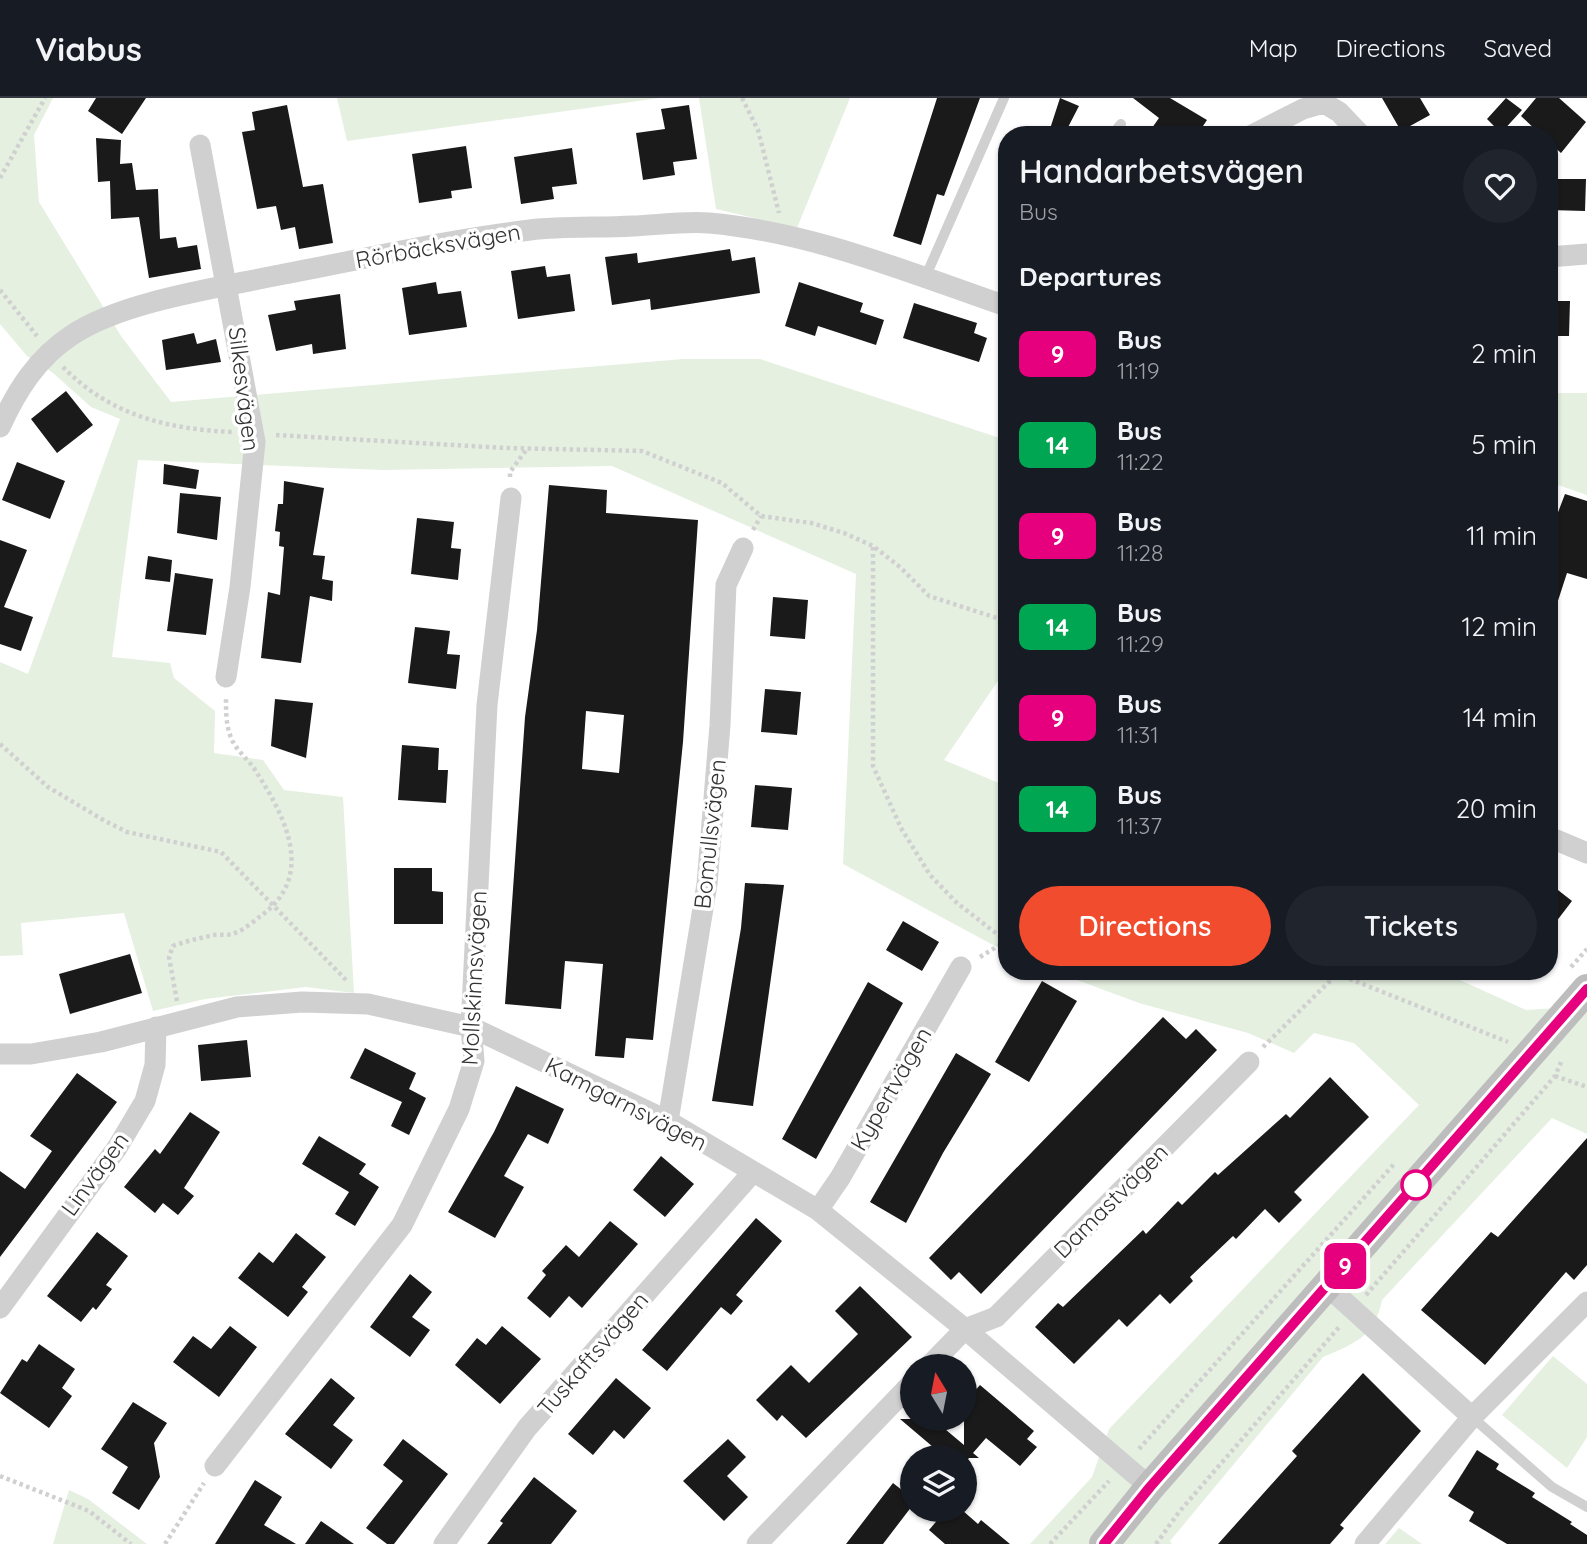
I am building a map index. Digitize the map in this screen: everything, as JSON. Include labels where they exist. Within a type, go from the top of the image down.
[{"type":"street","points":[[1270,126],[1303,109],[1324,103],[1339,112],[1352,126]]},
{"type":"street","name":"Silkesvägen","points":[[200,145],[229,285],[254,433],[240,587],[226,677]]},
{"type":"street","name":"Rörbäcksvägen","points":[[0,427],[16,393],[50,352],[72,334],[96,321],[229,285],[532,230],[706,222],[782,234],[998,303]]},
{"type":"street","points":[[1558,256],[1587,254]]},
{"type":"street","name":"Mollskinnsvägen","points":[[215,1466],[401,1225],[459,1109],[474,1061],[471,1027],[488,705],[511,498]]},
{"type":"street","name":"Bomullsvägen","points":[[668,1121],[707,884],[720,725],[726,585],[743,548]]},
{"type":"street","points":[[1558,841],[1587,853]]},
{"type":"street","name":"Kypertvägen","points":[[818,1210],[840,1178],[961,967]]},
{"type":"street","points":[[1104,1544],[1150,1487],[1587,989]]},
{"type":"street","name":"Kamgarnsvägen","points":[[0,1054],[31,1054],[101,1042],[180,1019],[237,1007],[302,1002],[368,1004],[471,1027],[668,1121],[818,1210],[965,1329],[1150,1487]]},
{"type":"street","name":"Linvägen","points":[[0,1308],[117,1148],[145,1101],[155,1065],[156,1027]]},
{"type":"street","name":"Damastvägen","points":[[965,1329],[996,1317],[1249,1062]]},
{"type":"street","name":"Tuskaftsvägen","points":[[444,1544],[527,1428],[754,1172]]},
{"type":"street","points":[[1327,1286],[1472,1417]]},
{"type":"street","points":[[1365,1544],[1472,1417],[1587,1302]]},
{"type":"street","points":[[941,1354],[965,1329]]},
{"type":"street","points":[[757,1544],[900,1395]]},
{"type":"lane","points":[[925,278],[1004,98]]},
{"type":"lane","points":[[1472,1417],[1552,1487],[1587,1507]]},
{"type":"path","points":[[0,178],[45,98]]},
{"type":"path","points":[[742,98],[758,130],[774,186],[782,234]]},
{"type":"path","points":[[0,290],[50,352],[89,392],[144,420],[169,426],[254,433],[527,449],[642,451],[722,483],[761,516],[811,523],[844,533],[873,546],[900,567],[929,596],[998,618]]},
{"type":"path","points":[[511,498],[510,472],[527,449]]},
{"type":"path","points":[[873,546],[873,766],[901,828],[930,875],[957,903],[998,935]]},
{"type":"path","points":[[180,1019],[169,957],[173,946],[205,937],[235,934],[275,905],[289,884],[292,864],[288,834],[273,800],[253,766],[233,743],[226,722],[226,677]]},
{"type":"path","points":[[0,744],[48,787],[127,832],[221,852],[368,1004]]},
{"type":"path","points":[[961,967],[998,946]]},
{"type":"path","points":[[1249,1062],[1331,980]]},
{"type":"path","points":[[1352,980],[1506,1040],[1497,1050]]},
{"type":"path","points":[[1555,1076],[1587,1087]]},
{"type":"path","points":[[1050,1544],[1403,1154]]},
{"type":"path","points":[[165,1544],[215,1466]]},
{"type":"path","points":[[0,1476],[89,1511],[131,1544]]},
{"type":"green space","points":[[0,98],[53,98],[34,135],[39,202],[121,336],[171,402],[683,359],[760,359],[998,437],[998,681],[944,760],[998,783],[998,948],[843,864],[856,574],[612,466],[383,470],[138,460],[112,657],[170,663],[174,678],[215,711],[214,753],[263,760],[284,790],[343,797],[354,993],[306,987],[205,999],[153,1011],[124,913],[21,923],[23,955],[0,956],[0,662],[28,674],[120,419],[91,407],[53,373],[27,356],[0,324]]},
{"type":"green space","points":[[337,98],[660,98],[347,141]]},
{"type":"green space","points":[[699,98],[850,98],[797,228],[716,209]]},
{"type":"green space","points":[[1558,393],[1587,393],[1587,495],[1558,485]]},
{"type":"green space","points":[[1077,980],[1460,980],[1526,1010],[1587,1006],[1587,1134],[1552,1118],[1382,1300],[1369,1330],[1354,1342],[1323,1357],[1170,1541],[1172,1544],[1030,1544],[1092,1477],[1109,1429],[1419,1105],[1354,1043],[1314,1033],[1294,1053],[1248,1033],[1139,1003]]},
{"type":"green space","points":[[1553,1356],[1587,1384],[1587,1437],[1567,1468],[1502,1415]]},
{"type":"green space","points":[[69,1490],[88,1499],[147,1544],[53,1544]]},
{"type":"green space","points":[[1399,1528],[1422,1544],[1385,1544]]},
{"type":"building","points":[[96,98],[146,98],[122,134],[88,111]]},
{"type":"building","points":[[937,98],[980,98],[944,196],[937,194],[921,245],[893,236]]},
{"type":"building","points":[[1060,98],[1079,106],[1069,126],[1051,126]]},
{"type":"building","points":[[1133,98],[1170,98],[1207,120],[1203,126],[1153,126],[1159,118]]},
{"type":"building","points":[[1382,98],[1420,98],[1430,115],[1410,126],[1398,126]]},
{"type":"building","points":[[1506,98],[1522,110],[1507,126],[1494,126],[1487,119]]},
{"type":"building","points":[[1536,98],[1559,98],[1586,122],[1561,153],[1558,150],[1558,126],[1532,126],[1521,116]]},
{"type":"building","points":[[287,105],[303,187],[323,184],[333,243],[299,249],[295,227],[281,230],[276,206],[257,209],[242,132],[255,130],[252,112]]},
{"type":"building","points":[[689,105],[697,159],[673,162],[675,175],[643,180],[636,133],[665,129],[661,109]]},
{"type":"building","points":[[96,138],[121,140],[120,164],[132,163],[136,190],[158,189],[160,239],[176,237],[178,248],[197,245],[201,269],[149,278],[139,217],[111,219],[110,181],[98,182]]},
{"type":"building","points":[[466,146],[472,188],[451,191],[452,198],[419,203],[412,154]]},
{"type":"building","points":[[572,148],[577,184],[552,187],[554,199],[521,204],[514,157]]},
{"type":"building","points":[[1558,179],[1586,179],[1585,211],[1558,210]]},
{"type":"building","points":[[730,249],[732,261],[755,257],[760,293],[651,310],[650,299],[612,305],[605,257],[637,253],[638,263]]},
{"type":"building","points":[[545,266],[547,277],[570,274],[575,311],[518,319],[511,271]]},
{"type":"building","points":[[436,282],[438,294],[461,291],[467,327],[409,335],[402,288]]},
{"type":"building","points":[[799,282],[863,303],[860,312],[884,320],[876,345],[818,326],[815,336],[785,326]]},
{"type":"building","points":[[340,294],[346,349],[313,354],[312,344],[276,351],[268,315],[296,310],[294,301]]},
{"type":"building","points":[[1558,301],[1570,301],[1569,336],[1558,336]]},
{"type":"building","points":[[914,303],[977,323],[974,333],[987,338],[979,362],[903,338]]},
{"type":"building","points":[[194,333],[197,344],[216,339],[221,362],[166,370],[162,340]]},
{"type":"building","points":[[66,391],[93,425],[57,453],[31,419]]},
{"type":"building","points":[[17,462],[65,481],[50,519],[2,500]]},
{"type":"building","points":[[164,464],[199,470],[196,489],[163,484]]},
{"type":"building","points":[[284,481],[324,488],[313,555],[325,556],[322,579],[333,581],[332,601],[310,596],[301,663],[261,658],[268,592],[280,595],[284,547],[279,546],[280,532],[275,531],[278,504],[283,504]]},
{"type":"building","points":[[549,485],[607,490],[606,513],[698,520],[683,742],[653,1040],[626,1038],[624,1058],[595,1056],[603,964],[565,961],[561,1009],[505,1004],[525,717],[537,630]],"holes":[[[586,711],[624,715],[619,773],[582,769]]]},
{"type":"building","points":[[180,493],[221,497],[217,540],[177,533]]},
{"type":"building","points":[[1565,494],[1587,501],[1587,579],[1567,573],[1558,601],[1558,512]]},
{"type":"building","points":[[417,518],[454,522],[451,548],[461,549],[458,580],[411,574]]},
{"type":"building","points":[[0,540],[27,550],[4,607],[33,617],[21,651],[0,644]]},
{"type":"building","points":[[148,556],[172,560],[170,582],[145,579]]},
{"type":"building","points":[[175,573],[213,579],[206,635],[167,631]]},
{"type":"building","points":[[773,597],[808,600],[805,639],[770,636]]},
{"type":"building","points":[[415,627],[450,631],[447,654],[460,655],[456,689],[408,683]]},
{"type":"building","points":[[765,689],[801,692],[797,735],[761,732]]},
{"type":"building","points":[[275,699],[313,703],[306,758],[271,746]]},
{"type":"building","points":[[402,745],[439,748],[438,770],[448,770],[446,803],[398,800]]},
{"type":"building","points":[[755,785],[792,788],[788,830],[751,827]]},
{"type":"building","points":[[394,868],[432,868],[432,891],[443,892],[443,924],[394,924]]},
{"type":"building","points":[[745,883],[784,885],[753,1106],[712,1101],[741,928]]},
{"type":"building","points":[[1558,890],[1572,901],[1558,919]]},
{"type":"building","points":[[903,921],[939,942],[922,971],[886,950]]},
{"type":"building","points":[[130,954],[142,993],[70,1014],[59,974]]},
{"type":"building","points":[[1042,981],[1077,1001],[1029,1082],[995,1062]]},
{"type":"building","points":[[868,982],[903,1003],[816,1159],[782,1139]]},
{"type":"building","points":[[1163,1017],[1186,1039],[1196,1029],[1217,1050],[981,1294],[959,1272],[951,1280],[929,1258]]},
{"type":"building","points":[[247,1040],[251,1077],[201,1081],[198,1045]]},
{"type":"building","points":[[365,1048],[416,1073],[409,1089],[426,1098],[409,1135],[391,1126],[402,1102],[350,1078]]},
{"type":"building","points":[[956,1053],[991,1074],[943,1153],[906,1223],[870,1202]]},
{"type":"building","points":[[77,1073],[117,1102],[0,1257],[0,1171],[25,1189],[52,1151],[30,1136]]},
{"type":"building","points":[[1330,1077],[1369,1117],[1294,1192],[1302,1200],[1279,1223],[1265,1209],[1236,1239],[1233,1236],[1190,1277],[1193,1281],[1170,1304],[1160,1294],[1127,1327],[1119,1319],[1074,1364],[1035,1327],[1058,1303],[1063,1307],[1143,1230],[1146,1234],[1178,1201],[1182,1205],[1215,1172],[1218,1175],[1286,1114],[1290,1118]]},
{"type":"building","points":[[516,1086],[564,1109],[548,1144],[528,1134],[504,1176],[524,1187],[495,1238],[448,1212],[494,1132]]},
{"type":"building","points":[[190,1112],[220,1132],[184,1188],[194,1196],[178,1215],[163,1203],[155,1213],[124,1187],[155,1149],[160,1154]]},
{"type":"building","points":[[319,1136],[366,1164],[359,1174],[379,1187],[355,1226],[335,1214],[349,1192],[302,1164]]},
{"type":"building","points":[[1587,1138],[1587,1265],[1574,1280],[1566,1272],[1485,1365],[1421,1310],[1491,1232],[1498,1237]]},
{"type":"building","points":[[661,1156],[694,1184],[665,1217],[633,1190]]},
{"type":"building","points":[[756,1218],[782,1241],[736,1295],[743,1301],[731,1315],[721,1307],[667,1371],[642,1350]]},
{"type":"building","points":[[610,1221],[638,1244],[582,1308],[569,1296],[550,1318],[527,1298],[546,1275],[542,1271],[566,1245],[579,1257]]},
{"type":"building","points":[[97,1232],[128,1256],[106,1285],[112,1289],[96,1310],[93,1307],[81,1322],[47,1296]]},
{"type":"building","points":[[296,1233],[326,1257],[302,1287],[308,1292],[288,1317],[238,1278],[259,1252],[273,1263]]},
{"type":"building","points":[[410,1274],[432,1292],[412,1317],[430,1330],[410,1357],[370,1327]]},
{"type":"building","points":[[860,1286],[912,1337],[806,1438],[782,1415],[777,1421],[756,1400],[791,1365],[809,1383],[858,1334],[835,1311]]},
{"type":"building","points":[[230,1326],[257,1347],[219,1397],[173,1362],[193,1336],[211,1349]]},
{"type":"building","points":[[502,1326],[541,1359],[500,1404],[455,1365],[477,1338],[486,1345]]},
{"type":"building","points":[[39,1344],[75,1369],[62,1388],[72,1396],[49,1428],[0,1393],[22,1359],[27,1362]]},
{"type":"building","points":[[1363,1373],[1421,1431],[1340,1525],[1344,1528],[1330,1544],[1218,1544],[1297,1456],[1292,1451]]},
{"type":"building","points":[[331,1378],[355,1398],[333,1425],[353,1440],[331,1469],[285,1434]]},
{"type":"building","points":[[616,1378],[651,1408],[624,1439],[614,1430],[593,1455],[568,1434]]},
{"type":"building","points":[[980,1385],[1034,1431],[1027,1439],[1037,1447],[1020,1466],[986,1438],[977,1448],[977,1445],[964,1445],[964,1432],[977,1431],[977,1388]]},
{"type":"building","points":[[133,1402],[167,1423],[154,1443],[160,1477],[139,1510],[112,1493],[128,1467],[101,1449]]},
{"type":"building","points":[[915,1432],[948,1432],[964,1445],[931,1445]]},
{"type":"building","points":[[403,1439],[448,1474],[394,1544],[387,1544],[366,1528],[403,1481],[383,1465]]},
{"type":"building","points":[[728,1439],[746,1457],[727,1476],[748,1497],[724,1521],[683,1481]]},
{"type":"building","points":[[1477,1450],[1499,1464],[1496,1469],[1535,1493],[1532,1497],[1572,1522],[1570,1524],[1587,1535],[1587,1544],[1507,1544],[1469,1521],[1474,1512],[1448,1496]]},
{"type":"building","points":[[534,1477],[577,1511],[551,1544],[487,1544],[503,1523],[500,1521]]},
{"type":"building","points":[[255,1480],[282,1497],[264,1525],[296,1544],[215,1544]]},
{"type":"building","points":[[893,1483],[900,1489],[900,1522],[883,1544],[846,1544]]},
{"type":"building","points":[[981,1520],[1010,1544],[945,1544],[929,1530],[936,1522],[978,1524]]},
{"type":"building","points":[[321,1521],[354,1544],[305,1544]]},
{"type":"bus line","name":"9","points":[[1104,1544],[1150,1487],[1587,989]]}]
